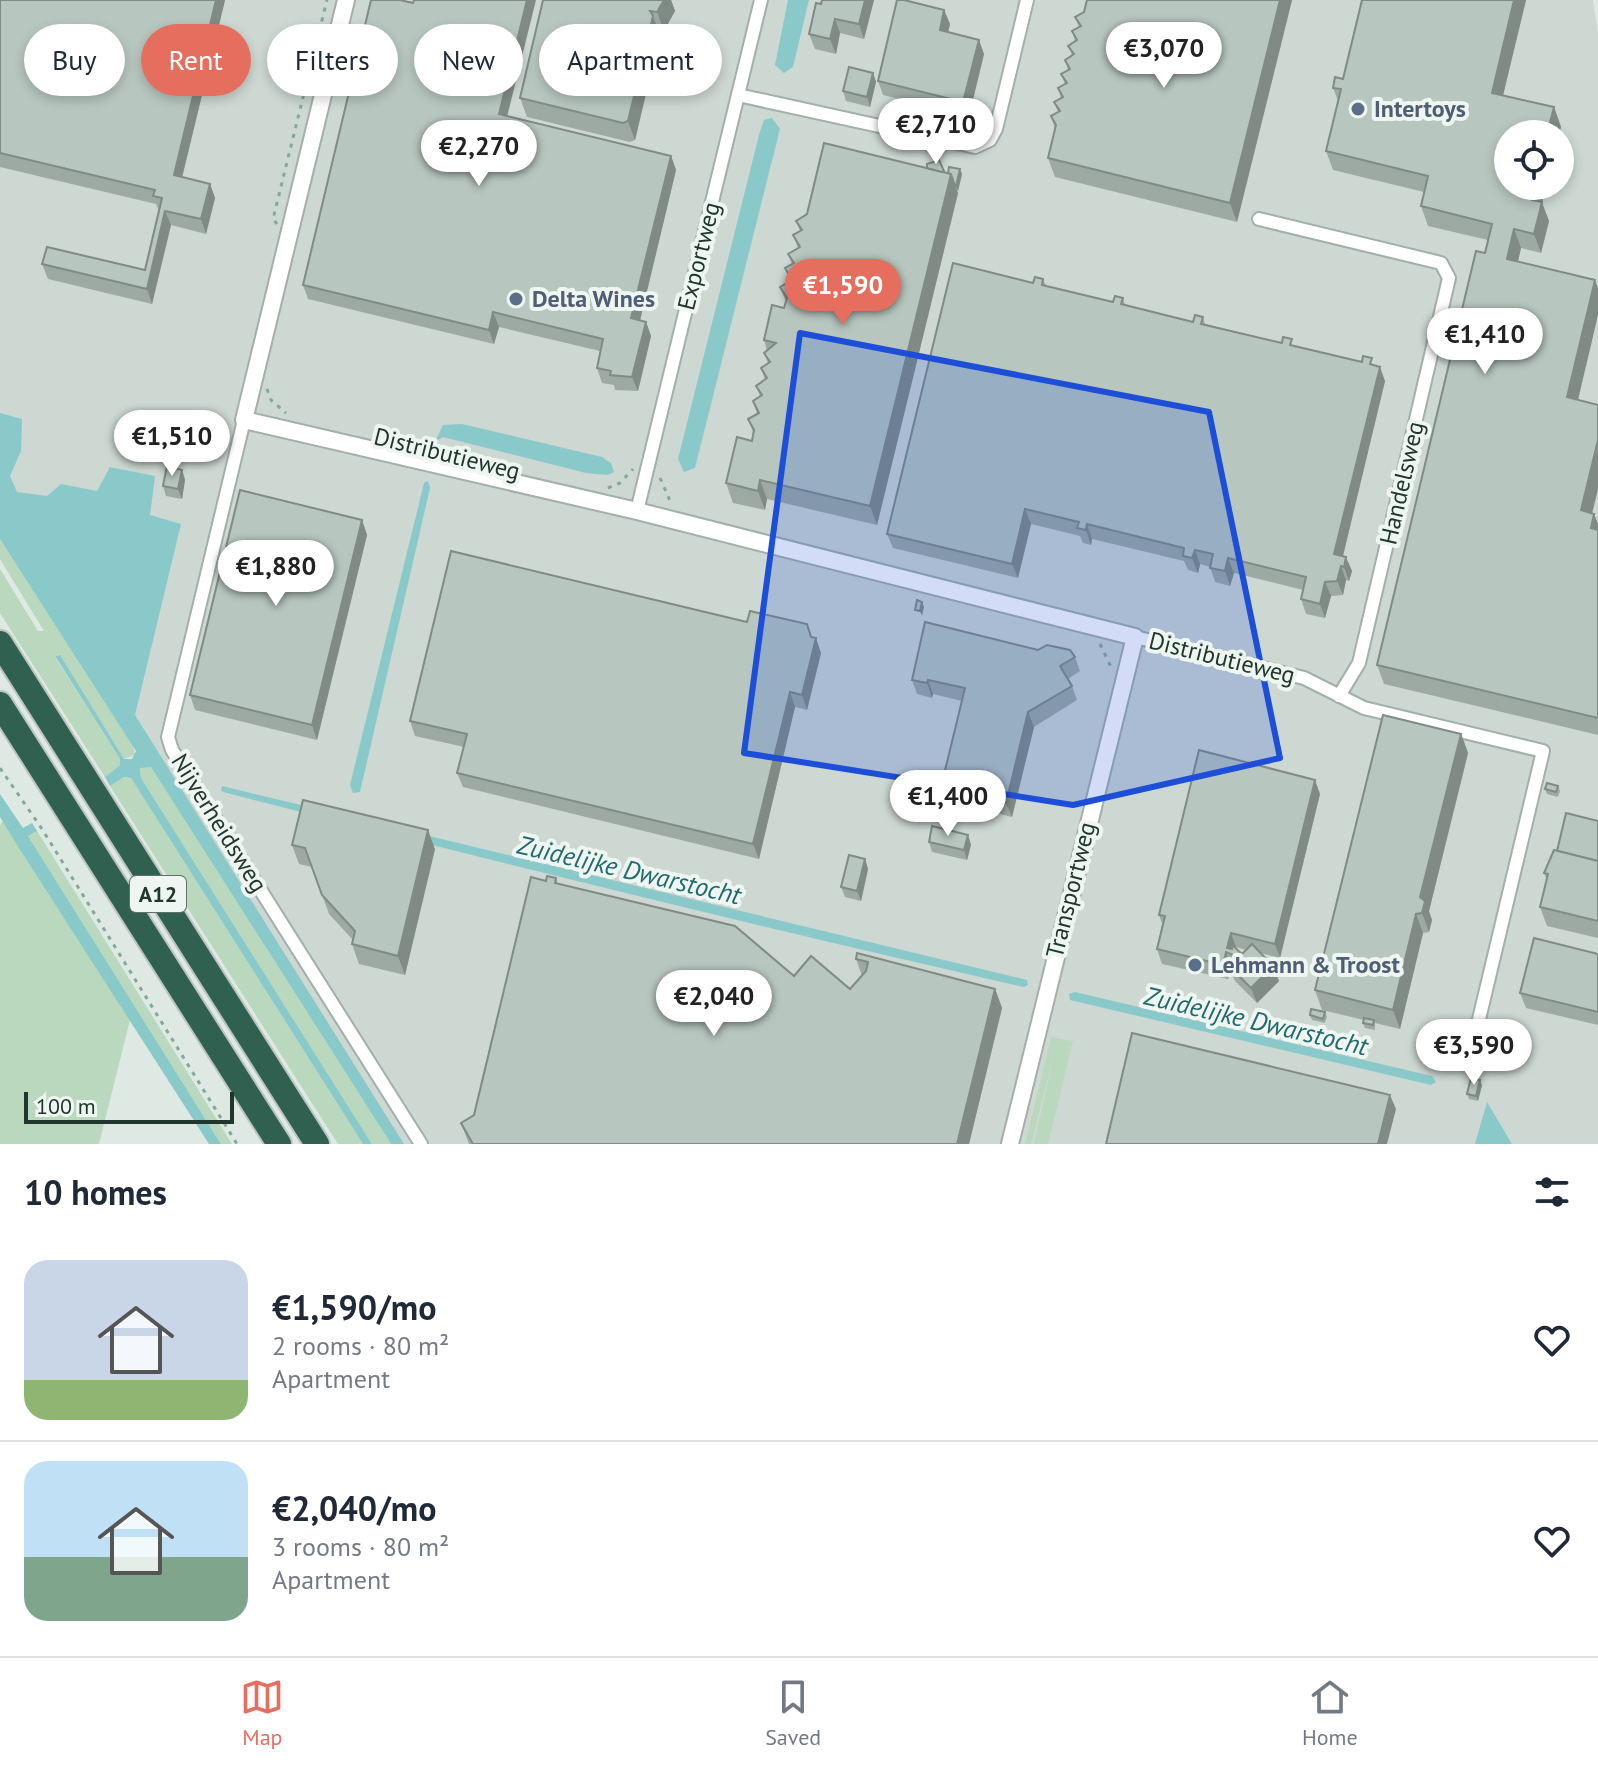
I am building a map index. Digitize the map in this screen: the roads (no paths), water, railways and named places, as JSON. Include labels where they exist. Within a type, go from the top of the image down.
[{"type":"highway","name":"A12","points":[[0,643],[317,1144]]},
{"type":"highway","name":"A12","points":[[0,704],[279,1144]]},
{"type":"highway","name":"A12","points":[[0,713],[40,767]]},
{"type":"street","name":"Nijverheidsweg","points":[[346,0],[168,737],[172,750],[421,1144]]},
{"type":"street","name":"Exportweg","points":[[637,511],[761,0]]},
{"type":"street","points":[[738,95],[975,147],[990,140],[996,129],[1027,0]]},
{"type":"street","name":"Handelsweg","points":[[1259,219],[1441,263],[1449,278],[1359,663],[1339,696]]},
{"type":"street","name":"Distributieweg","points":[[244,420],[637,511],[1304,678],[1364,708],[1543,751],[1470,1057]]},
{"type":"street","name":"Transportweg","points":[[1010,1144],[1135,637]]},
{"type":"water","points":[[788,0],[809,0],[793,67],[784,73],[775,65]]},
{"type":"water","points":[[772,118],[780,129],[695,468],[684,472],[678,459],[760,131],[764,120]]},
{"type":"water","points":[[0,413],[22,419],[21,451],[10,476],[17,492],[47,496],[61,484],[97,491],[110,467],[155,476],[150,515],[181,524],[135,715],[404,1144],[391,1144],[151,767],[140,768],[141,778],[372,1144],[363,1144],[131,778],[124,777],[110,786],[105,777],[120,765],[120,759],[55,656],[60,655],[124,759],[132,759],[136,751],[0,539]]},
{"type":"water","points":[[462,424],[602,457],[611,463],[614,472],[608,475],[586,473],[443,437],[435,442],[443,425]]},
{"type":"water","points":[[428,481],[430,488],[360,792],[353,793],[350,785],[424,483]]},
{"type":"water","points":[[222,786],[1027,980],[1028,985],[1024,987],[924,964],[525,868],[227,793],[221,791]]},
{"type":"water","points":[[0,794],[23,828],[32,823],[37,831],[28,836],[221,1144],[209,1144],[19,848],[0,817]]},
{"type":"water","points":[[1075,992],[1432,1076],[1436,1082],[1431,1085],[1070,1000],[1069,994]]},
{"type":"water","points":[[1487,1102],[1512,1144],[1475,1144]]},
{"type":"place","name":"Intertoys","points":[[1358,109]]},
{"type":"place","name":"Delta Wines","points":[[516,299]]},
{"type":"place","name":"Lehmann & Troost","points":[[1195,965]]},
{"type":"water label","name":"Zuidelijke Dwarstocht","points":[[629,870]]},
{"type":"water label","name":"Zuidelijke Dwarstocht","points":[[1256,1021]]}]
